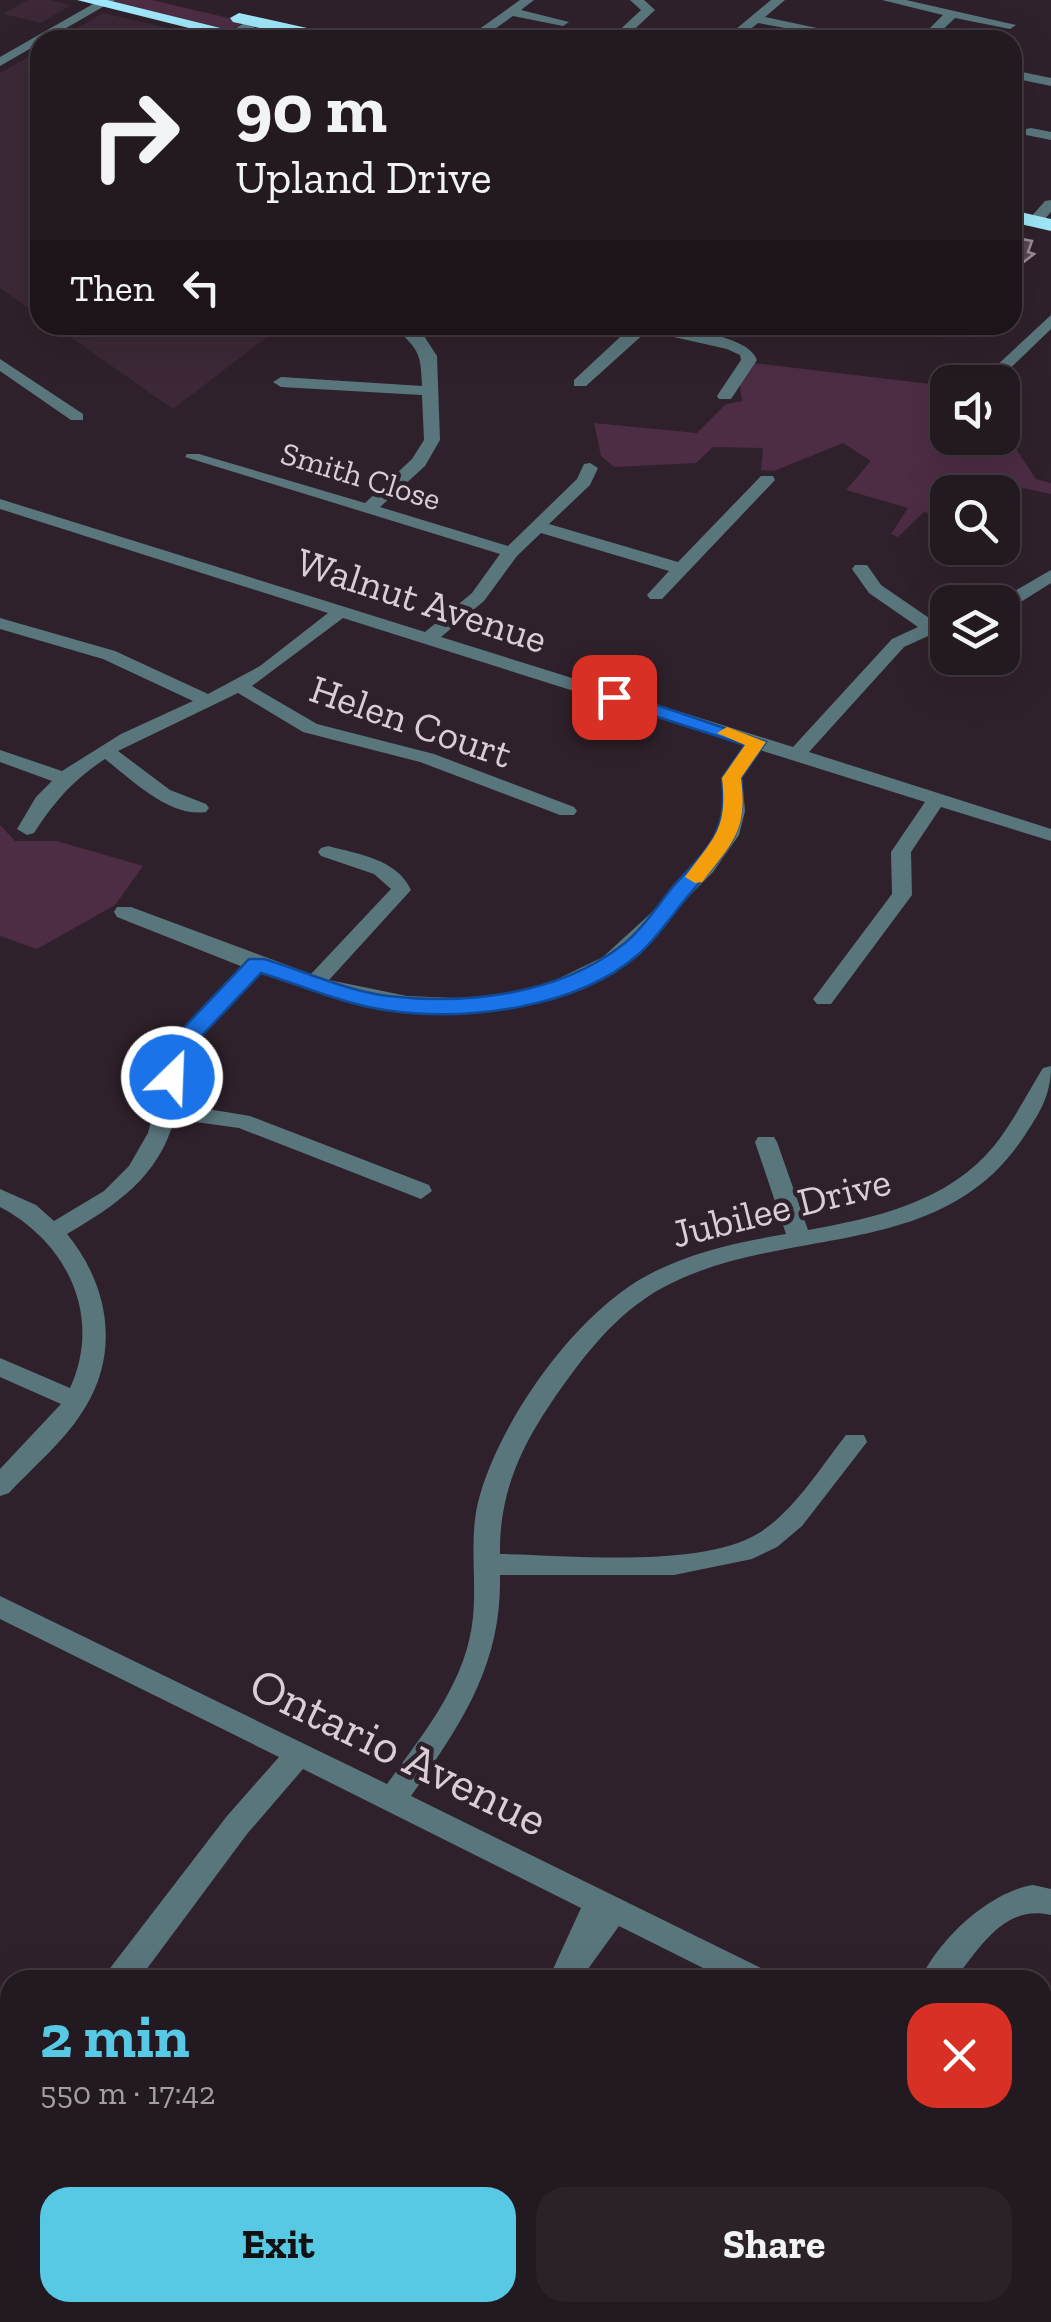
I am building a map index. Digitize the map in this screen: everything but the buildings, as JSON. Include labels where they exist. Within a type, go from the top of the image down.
[{"type":"highway","points":[[163,0],[255,30]]},
{"type":"highway","points":[[96,1],[219,30]]},
{"type":"highway","points":[[1022,197],[1050,204]]},
{"type":"street","points":[[484,30],[528,0]]},
{"type":"street","points":[[741,30],[779,0]]},
{"type":"street","points":[[888,0],[1010,25]]},
{"type":"street","points":[[48,30],[96,1]]},
{"type":"street","points":[[627,30],[650,8],[640,1]]},
{"type":"street","points":[[510,12],[564,22]]},
{"type":"street","points":[[935,30],[953,14]]},
{"type":"street","points":[[756,18],[812,30]]},
{"type":"street","points":[[3,57],[30,41]]},
{"type":"street","points":[[1022,76],[1051,82]]},
{"type":"street","points":[[1031,132],[1051,136]]},
{"type":"street","points":[[1043,223],[1050,204]]},
{"type":"street","points":[[1004,365],[1051,320]]},
{"type":"street","points":[[368,510],[424,456],[432,431],[429,356],[412,335]]},
{"type":"street","points":[[580,383],[631,335]]},
{"type":"street","points":[[687,335],[732,345],[747,353],[749,360],[725,396]]},
{"type":"street","points":[[4,370],[77,417]]},
{"type":"street","points":[[281,382],[432,392]]},
{"type":"street","name":"Smith Close","points":[[193,457],[511,552]]},
{"type":"street","points":[[433,640],[464,610],[511,552],[584,481],[590,468]]},
{"type":"street","points":[[656,595],[767,480]]},
{"type":"street","name":"Walnut Avenue","points":[[0,504],[1051,835]]},
{"type":"street","points":[[537,526],[681,569]]},
{"type":"street","points":[[861,569],[875,589],[930,619]]},
{"type":"street","points":[[1020,595],[1051,576]]},
{"type":"street","points":[[28,829],[40,806],[106,751],[238,686],[298,643],[336,609]]},
{"type":"street","points":[[0,623],[109,655],[208,701]]},
{"type":"street","points":[[802,756],[889,651],[930,628]]},
{"type":"street","name":"Helen Court","points":[[238,686],[310,728],[427,758],[567,811]]},
{"type":"street","points":[[124,912],[314,984],[384,1003],[434,1007],[504,1002],[574,983],[616,961],[646,936],[728,835],[736,797],[763,744]]},
{"type":"street","points":[[106,751],[163,794],[199,808]]},
{"type":"street","points":[[0,756],[68,780]]},
{"type":"street","points":[[824,999],[902,896],[898,864],[910,840],[941,800]]},
{"type":"street","points":[[314,984],[401,890],[398,880],[390,874],[328,852]]},
{"type":"street","points":[[55,1230],[112,1197],[138,1170],[158,1133],[181,1044],[257,964]]},
{"type":"street","name":"Jubilee Drive","points":[[392,1800],[468,1684],[484,1634],[490,1496],[509,1450],[590,1335],[612,1312],[679,1267],[735,1248],[897,1219],[960,1188],[981,1173],[1008,1143],[1051,1074]]},
{"type":"street","points":[[164,1110],[242,1120],[421,1192]]},
{"type":"street","points":[[766,1142],[799,1237]]},
{"type":"street","points":[[0,1197],[55,1230],[77,1261],[92,1296],[96,1337],[76,1401],[0,1486]]},
{"type":"street","points":[[0,1367],[76,1401]]},
{"type":"street","points":[[488,1564],[691,1563],[730,1558],[769,1539],[785,1525],[855,1442]]},
{"type":"street","name":"Ontario Avenue","points":[[0,1608],[737,1970]]},
{"type":"street","points":[[125,1970],[154,1938],[293,1752]]},
{"type":"street","points":[[944,1970],[1006,1903],[1027,1895],[1051,1902]]},
{"type":"street","points":[[568,1970],[607,1906]]},
{"type":"shaded area","points":[[28,0],[71,5],[41,23],[3,14]]},
{"type":"shaded area","points":[[152,0],[245,22],[230,30],[111,2]]},
{"type":"shaded area","points":[[103,13],[177,30],[74,30]]},
{"type":"shaded area","points":[[30,56],[30,309],[0,288],[0,73]]},
{"type":"shaded area","points":[[67,335],[270,335],[173,409]]},
{"type":"shaded area","points":[[753,363],[930,384],[930,455],[1020,455],[1036,479],[1051,483],[1051,494],[1023,488],[1020,492],[1020,475],[930,475],[930,514],[924,512],[898,537],[891,534],[908,508],[846,490],[871,461],[843,443],[774,471],[761,470],[763,448],[713,447],[696,463],[614,467],[601,456],[594,423],[697,433],[726,404],[742,401],[740,385]]},
{"type":"shaded area","points":[[0,825],[15,841],[57,841],[143,866],[115,905],[37,949],[0,936]]},
{"type":"slow traffic","points":[[695,877],[734,822],[736,797],[732,778],[756,742],[727,733]]},
{"type":"route","points":[[172,1077],[181,1044],[257,964],[384,1003],[462,1006],[504,1002],[574,983],[632,949],[728,835],[734,822],[736,797],[732,778],[756,742],[614,697]]}]
